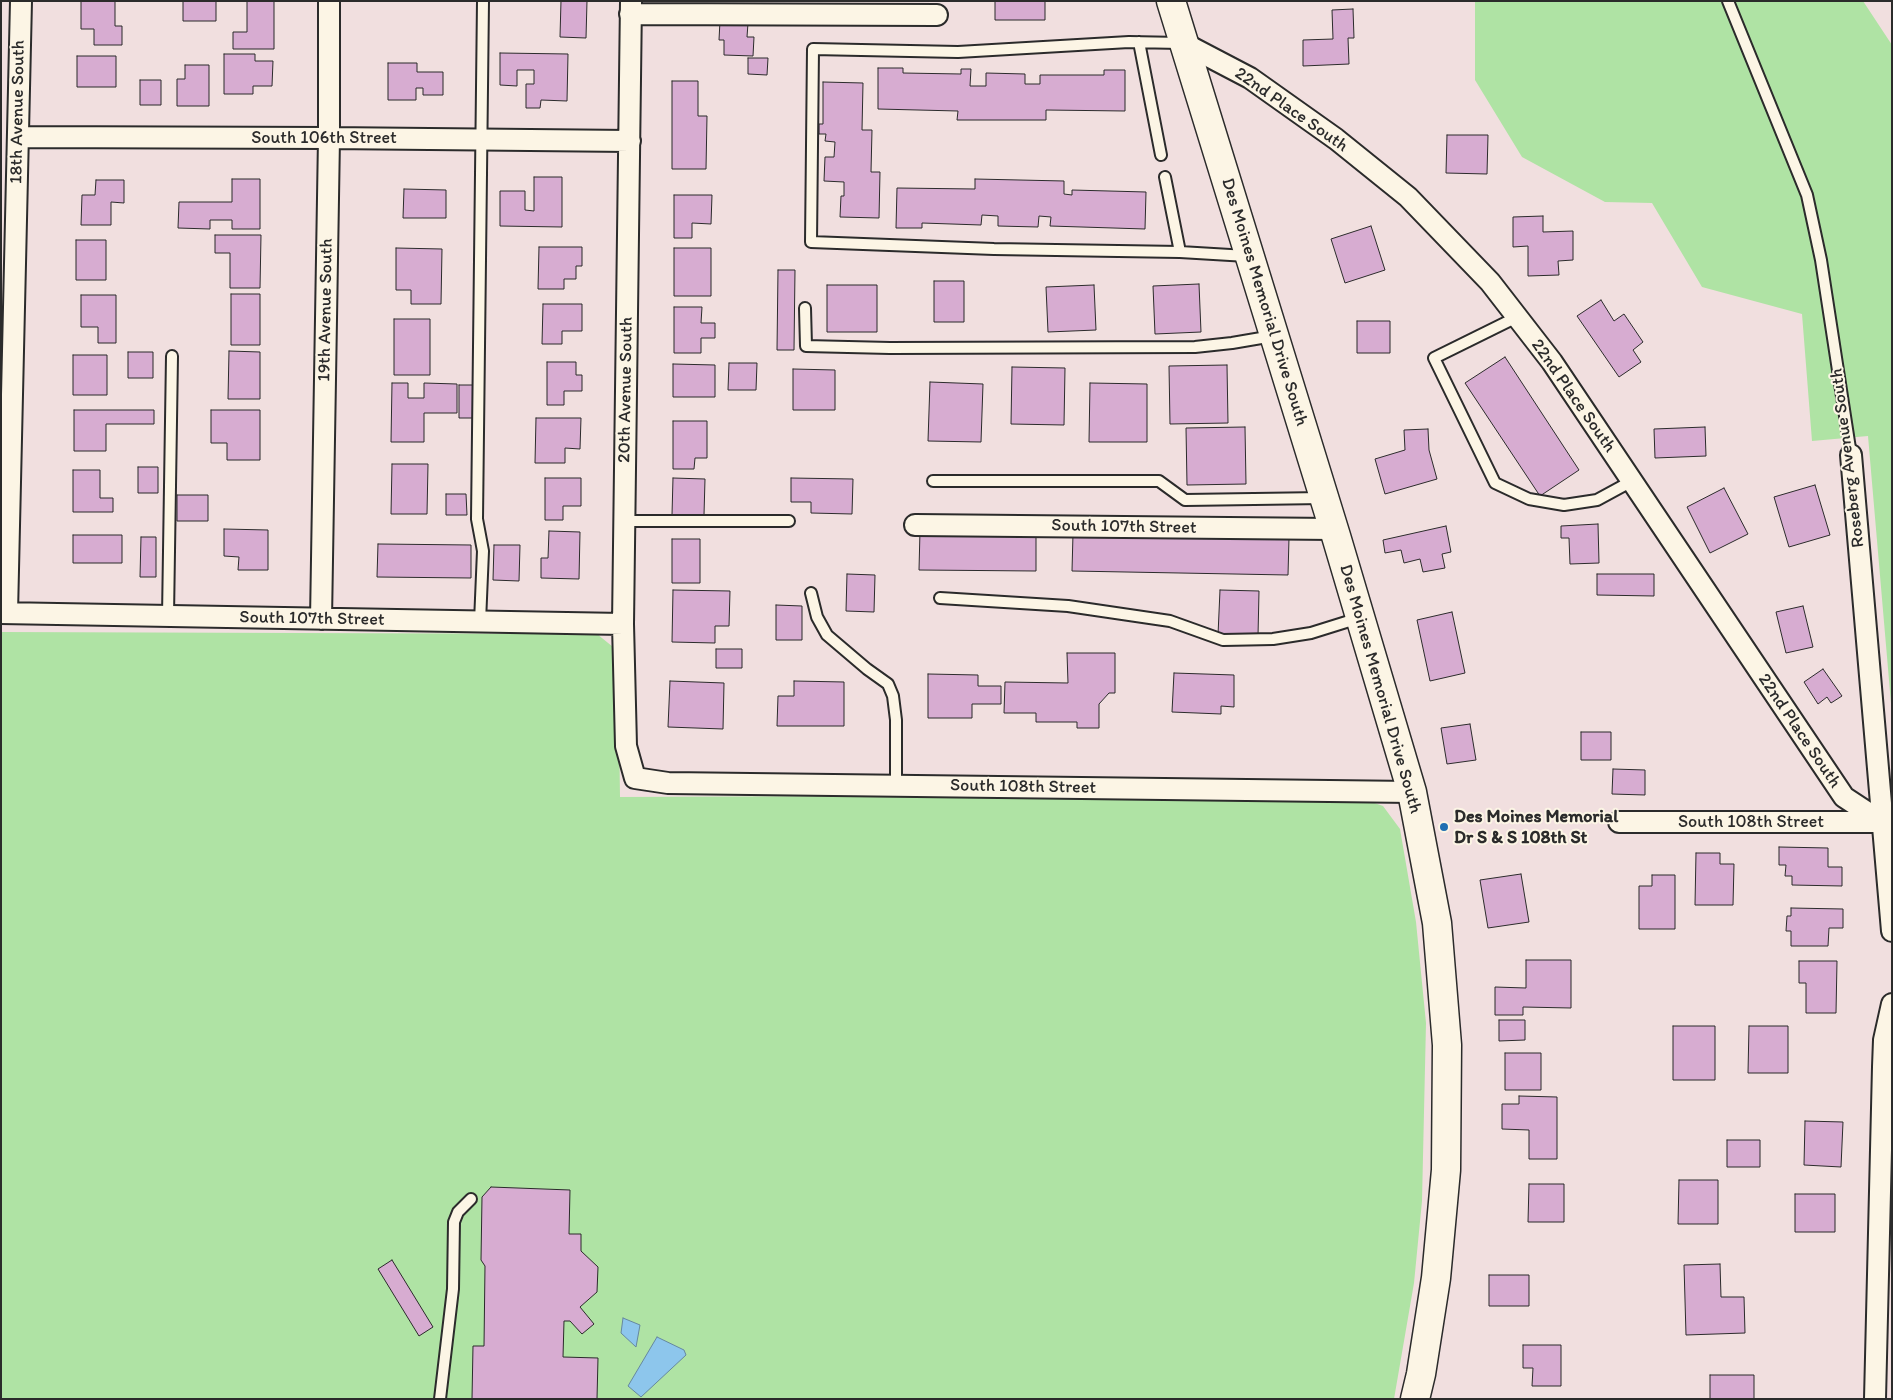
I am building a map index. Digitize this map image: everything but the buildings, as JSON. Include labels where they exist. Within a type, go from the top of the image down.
[{"type":"main road","name":"Des Moines Memorial Drive South","points":[[1170,1],[1250,256],[1412,792],[1437,923],[1447,1045],[1445,1180],[1436,1278],[1421,1374],[1415,1399]]},
{"type":"street","name":"18th Avenue South","points":[[4,613],[7,332],[18,137],[21,1]]},
{"type":"street","name":"19th Avenue South","points":[[321,619],[329,138],[329,1]]},
{"type":"street","points":[[630,8],[936,15]]},
{"type":"street","name":"20th Avenue South","points":[[630,8],[630,141],[623,624],[626,746],[635,778]]},
{"type":"street","name":"22nd Place South","points":[[1185,44],[1250,78],[1336,139],[1408,197],[1490,282],[1552,362],[1844,797],[1882,822]]},
{"type":"street","name":"South 106th Street","points":[[18,137],[630,141]]},
{"type":"street","name":"Roseberg Avenue South","points":[[1851,455],[1892,931]]},
{"type":"street","name":"South 107th Street","points":[[915,525],[1333,529]]},
{"type":"street","name":"South 107th Street","points":[[4,613],[623,624]]},
{"type":"street","name":"South 108th Street","points":[[635,778],[668,783],[1412,792]]},
{"type":"street","name":"South 108th Street","points":[[1619,822],[1882,822]]},
{"type":"street","points":[[1875,1399],[1884,1040],[1892,1004]]},
{"type":"lane","points":[[480,622],[483,551],[477,519],[483,139],[483,1]]},
{"type":"lane","name":"Roseberg Avenue South","points":[[1728,1],[1781,136],[1807,195],[1821,260],[1851,455]]},
{"type":"lane","points":[[1185,44],[1139,42],[958,52],[813,49],[811,242],[994,249],[1180,252],[1250,256]]},
{"type":"lane","points":[[1139,42],[1161,155]]},
{"type":"lane","points":[[1165,177],[1180,252]]},
{"type":"lane","points":[[805,308],[806,346],[890,348],[1195,347],[1232,343],[1274,335]]},
{"type":"lane","points":[[1517,318],[1434,358],[1495,483],[1529,499],[1564,505],[1597,500],[1632,480]]},
{"type":"lane","points":[[168,616],[172,356]]},
{"type":"lane","points":[[933,481],[1159,481],[1185,500],[1324,498]]},
{"type":"lane","points":[[625,520],[789,520]]},
{"type":"lane","points":[[811,593],[817,617],[828,635],[867,669],[888,684],[896,720],[896,786]]},
{"type":"lane","points":[[940,598],[1068,606],[1170,621],[1223,640],[1273,639],[1311,634],[1360,618]]},
{"type":"lane","points":[[440,1399],[453,1288],[454,1222],[458,1212],[470,1199]]},
{"type":"green space","points":[[1475,1],[1863,1],[1892,45],[1892,715],[1868,436],[1812,441],[1802,314],[1702,287],[1652,203],[1605,202],[1522,157],[1475,80]]},
{"type":"green space","points":[[1,632],[597,634],[618,651],[620,797],[1349,794],[1383,806],[1400,829],[1416,922],[1426,1023],[1422,1201],[1414,1283],[1394,1399],[1,1399]]},
{"type":"water","points":[[623,1318],[640,1325],[636,1347],[621,1333]]},
{"type":"water","points":[[657,1337],[684,1350],[686,1355],[641,1397],[628,1386]]},
{"type":"place","name":"Des Moines Memorial Dr S & S 108th St","points":[[1444,827]]}]
